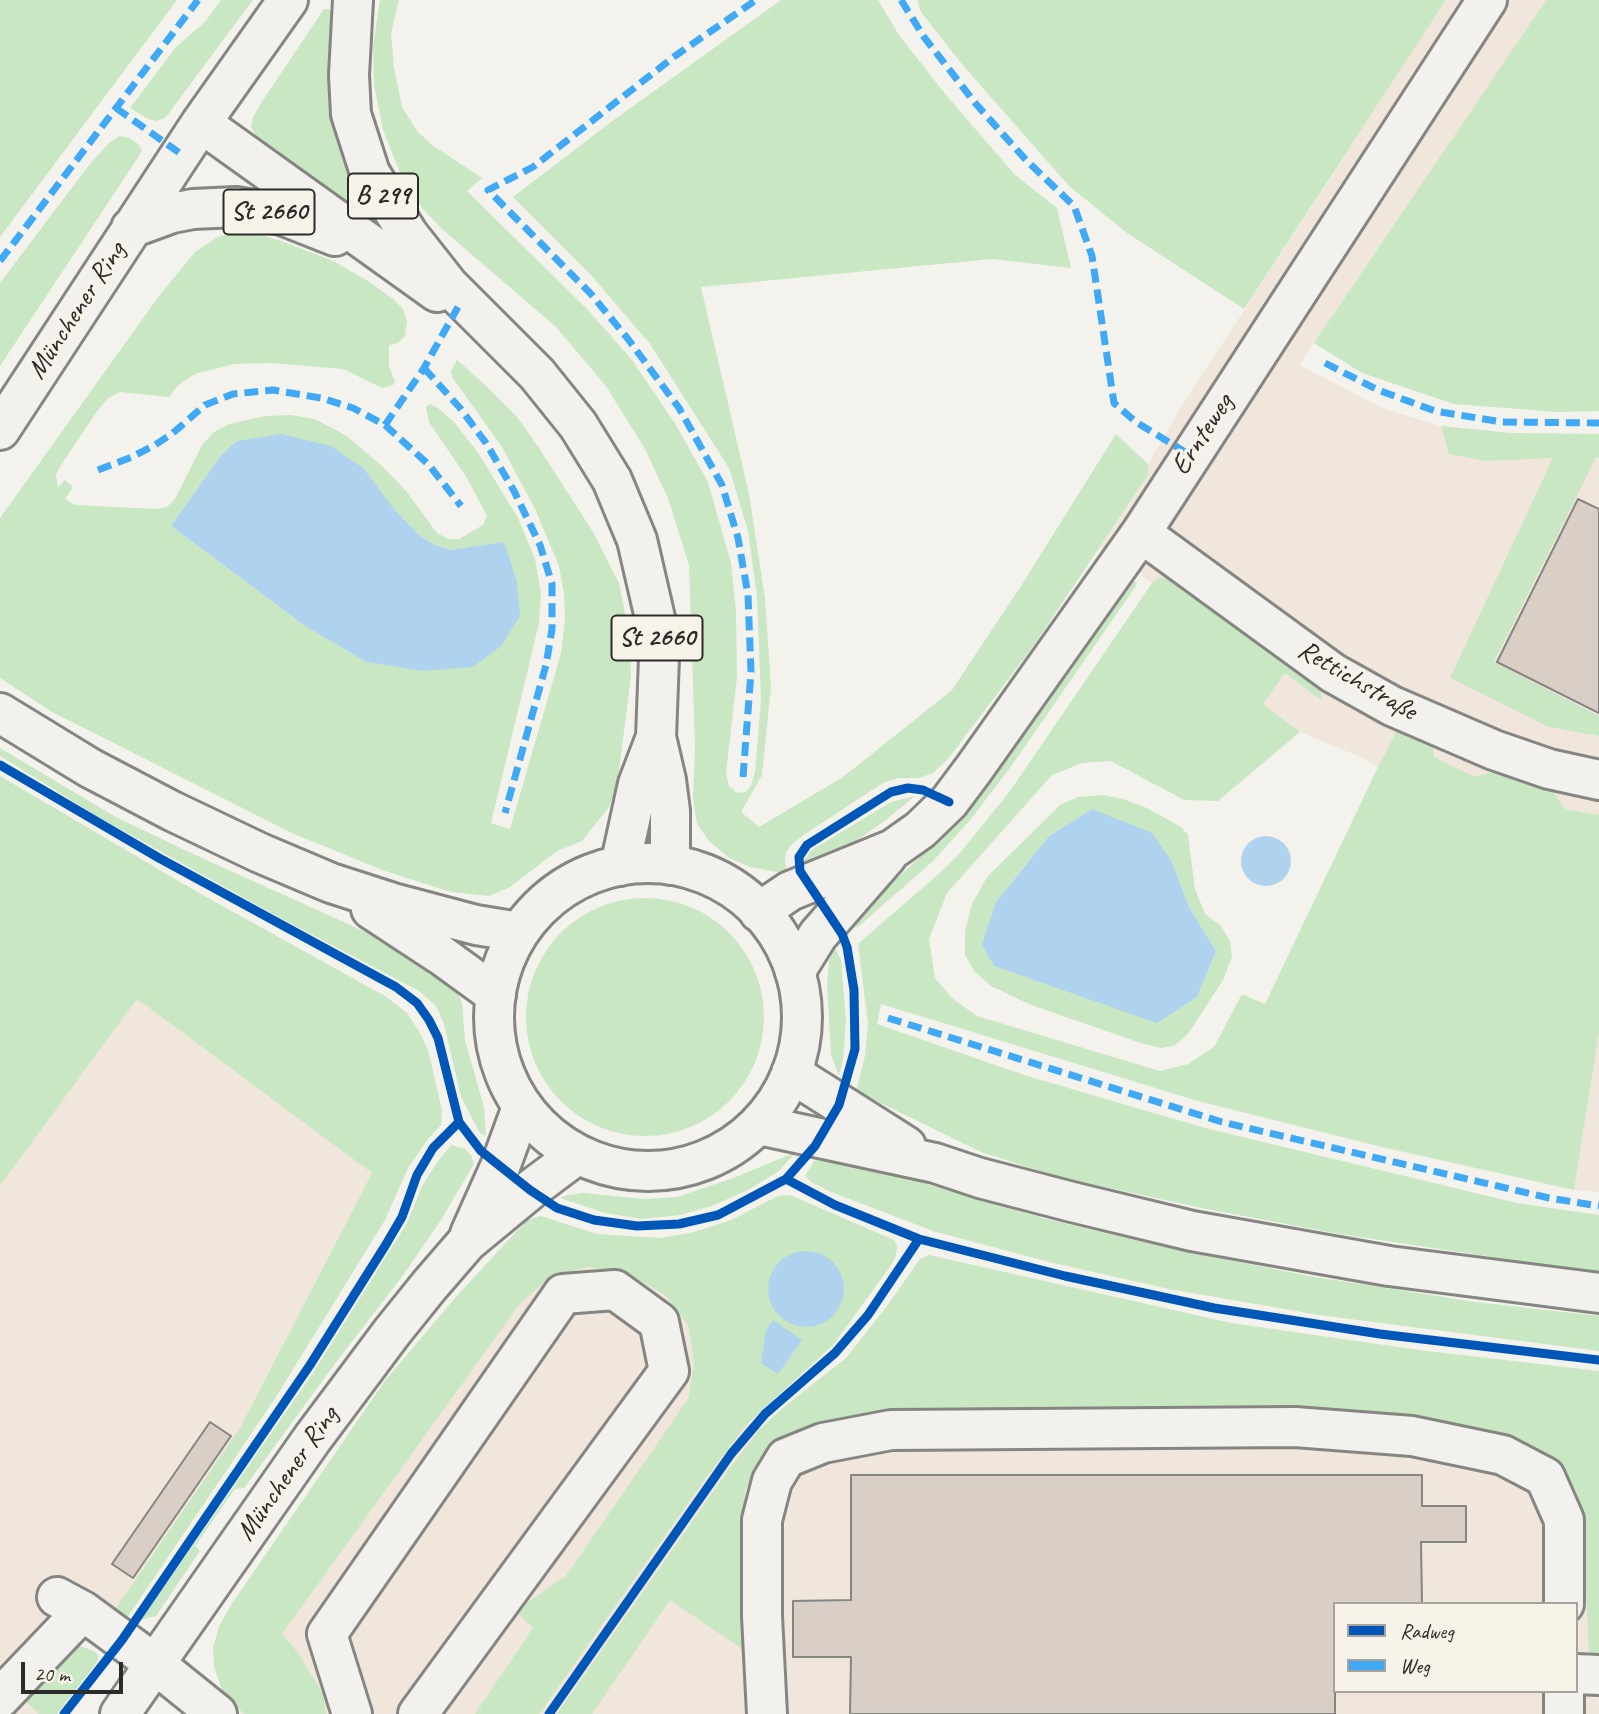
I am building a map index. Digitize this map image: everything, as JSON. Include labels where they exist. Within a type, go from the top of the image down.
[{"type":"main road","name":"Münchener Ring","points":[[0,430],[201,122],[288,0]]},
{"type":"main road","name":"B 299","points":[[354,0],[349,75],[351,114],[370,173],[408,234],[434,268],[472,311],[514,352]]},
{"type":"main road","name":"Ernteweg","points":[[759,912],[790,891],[892,849],[920,830],[949,802],[1141,533],[1487,0]]},
{"type":"main road","name":"St 2660","points":[[201,122],[514,352],[558,399],[590,443],[612,480],[633,530],[648,579],[655,618],[659,684],[656,737]]},
{"type":"main road","name":"St 2660","points":[[131,228],[172,213],[193,209],[258,209],[305,223],[399,265]]},
{"type":"main road","name":"Rettichstraße","points":[[1141,533],[1333,673],[1392,706],[1494,750],[1549,769],[1599,780]]},
{"type":"main road","points":[[0,713],[90,768],[172,811],[331,883],[442,916],[519,932]]},
{"type":"main road","points":[[656,737],[670,811],[670,865]]},
{"type":"main road","points":[[620,866],[638,784],[656,737]]},
{"type":"main road","name":"Ernteweg","points":[[795,972],[825,927],[892,849]]},
{"type":"main road","points":[[670,865],[703,874],[725,885],[759,912],[781,942],[795,972],[799,993],[799,1049],[791,1073],[759,1125],[725,1150],[676,1168],[625,1169],[579,1154],[543,1130],[522,1107],[498,1056],[493,1025],[496,995],[502,969],[519,932],[541,906],[583,877],[620,866],[670,865]]},
{"type":"main road","points":[[331,883],[441,955],[496,995]]},
{"type":"main road","points":[[791,1073],[871,1126],[935,1163]]},
{"type":"main road","name":"Münchener Ring","points":[[467,1242],[500,1167],[522,1107]]},
{"type":"main road","points":[[759,1125],[935,1163],[980,1178],[1192,1231],[1389,1266],[1599,1293]]},
{"type":"main road","name":"Münchener Ring","points":[[130,1710],[155,1664],[391,1332],[467,1242],[579,1154]]},
{"type":"main road","points":[[352,1714],[327,1634],[563,1294],[615,1290],[659,1322],[668,1371],[418,1714]]},
{"type":"main road","points":[[767,1714],[762,1616],[762,1520],[772,1481],[786,1458],[823,1443],[891,1430],[1296,1427],[1412,1436],[1503,1455],[1545,1478],[1564,1520],[1564,1602]]},
{"type":"main road","points":[[0,1698],[70,1604],[155,1664],[217,1714]]},
{"type":"main road","points":[[1578,1674],[1599,1675]]},
{"type":"main road","points":[[1564,1693],[1564,1714]]},
{"type":"shaded area","points":[[1446,0],[1546,0],[1299,365],[1385,409],[1441,426],[1449,454],[1599,457],[1599,815],[1564,809],[1551,789],[1532,785],[1499,770],[1475,778],[1434,757],[1401,724],[1378,767],[1300,732],[1262,704],[1285,673],[1159,578],[1152,583],[1100,547],[1148,475],[1148,464],[1179,410]]},
{"type":"shaded area","points":[[137,999],[372,1173],[240,1428],[111,1615],[25,1701],[39,1714],[0,1714],[0,1186]]},
{"type":"shaded area","points":[[1599,1032],[1599,1192],[1574,1190]]},
{"type":"shaded area","points":[[588,1267],[634,1277],[665,1295],[688,1325],[694,1363],[688,1399],[771,1433],[1592,1420],[1599,1714],[239,1714],[281,1635],[519,1305],[549,1278]]},
{"type":"green space","points":[[0,0],[177,0],[0,237]]},
{"type":"green space","points":[[221,0],[253,0],[166,117],[157,121],[148,119],[130,108],[176,47],[205,22]]},
{"type":"green space","points":[[380,0],[399,0],[391,33],[394,67],[402,107],[417,131],[432,145],[482,178],[467,191],[587,309],[632,360],[676,425],[708,482],[731,563],[736,611],[737,677],[726,773],[729,786],[737,793],[745,792],[751,786],[755,772],[761,700],[757,596],[748,531],[729,468],[650,344],[591,275],[513,197],[611,122],[781,0],[878,0],[899,35],[946,95],[1015,175],[1057,208],[1071,268],[992,259],[701,287],[749,494],[765,598],[771,687],[762,775],[741,812],[759,827],[843,777],[952,690],[1116,434],[1148,464],[1148,475],[1034,645],[948,759],[933,773],[919,778],[898,778],[883,783],[811,830],[786,852],[788,874],[750,867],[728,857],[709,841],[697,824],[693,799],[695,746],[689,565],[668,498],[645,449],[606,386],[556,327],[442,229],[411,191],[399,170],[383,130],[374,85],[373,46]]},
{"type":"green space","points":[[917,0],[1446,0],[1244,309],[1127,233],[1069,186],[961,63],[921,12]]},
{"type":"green space","points":[[1546,0],[1599,0],[1599,411],[1557,412],[1454,404],[1362,373],[1314,343]]},
{"type":"green space","points":[[324,9],[329,9],[333,14],[328,55],[336,126],[371,210],[363,216],[259,141],[251,127],[253,117],[263,100]]},
{"type":"green space","points":[[120,136],[130,138],[138,144],[142,150],[139,156],[0,366],[0,283],[89,165],[109,143]]},
{"type":"green space","points":[[242,229],[284,242],[333,261],[393,299],[403,309],[407,321],[405,336],[398,343],[389,345],[389,367],[395,381],[393,385],[382,388],[343,369],[271,363],[234,364],[195,374],[177,386],[169,397],[120,392],[108,398],[98,410],[61,465],[56,475],[58,488],[65,480],[73,487],[65,499],[75,505],[156,509],[167,507],[175,499],[202,445],[214,432],[229,424],[265,416],[291,415],[315,419],[347,436],[406,491],[437,533],[449,539],[459,539],[483,525],[487,516],[467,478],[429,422],[426,407],[430,404],[438,408],[454,422],[479,454],[518,518],[535,559],[541,593],[539,623],[491,823],[510,829],[561,653],[565,620],[564,594],[559,566],[535,509],[502,447],[452,377],[451,371],[457,360],[517,417],[593,532],[619,583],[629,632],[631,676],[617,787],[609,807],[582,841],[557,851],[510,887],[489,896],[451,892],[385,871],[294,834],[52,712],[0,678],[0,518],[159,296],[195,252],[218,237]],"holes":[[[237,441],[394,509],[418,534],[435,545],[452,550],[366,662],[305,626],[171,526],[221,455]]]},
{"type":"green space","points":[[1441,426],[1511,433],[1599,434],[1599,457],[1596,457],[1494,662],[1599,716],[1599,736],[1549,727],[1450,678],[1553,458],[1485,461],[1449,454]]},
{"type":"green space","points":[[1167,577],[1319,682],[1322,701],[1285,673],[1263,704],[1300,732],[1218,801],[1184,800],[1111,761],[1082,763],[1052,775],[947,893],[929,939],[935,978],[953,999],[977,1016],[1160,1071],[1188,1064],[1214,1047],[1242,994],[1265,1004],[1401,723],[1432,738],[1434,757],[1475,777],[1499,770],[1532,785],[1551,789],[1565,809],[1599,815],[1599,1032],[1574,1190],[1382,1147],[1198,1101],[881,1004],[877,1024],[1024,1075],[1205,1128],[1517,1203],[1599,1215],[1599,1273],[1340,1234],[1206,1209],[1059,1177],[981,1152],[856,1091],[865,1056],[868,1024],[858,944],[960,853],[1010,791],[1152,583]]},
{"type":"green space","points":[[1131,579],[1137,583],[1136,586],[1012,765],[971,819],[933,861],[858,927],[849,928],[868,905],[931,847],[961,814]]},
{"type":"green space","points":[[0,748],[114,816],[399,947],[454,984],[462,1003],[465,1040],[484,1107],[486,1136],[480,1133],[461,1097],[444,1024],[436,1006],[419,991],[95,815],[0,756]]},
{"type":"green space","points":[[0,776],[199,893],[385,996],[407,1013],[420,1033],[428,1050],[442,1110],[441,1125],[408,1168],[385,1220],[276,1397],[125,1621],[111,1615],[240,1428],[372,1173],[137,999],[0,1186]]},
{"type":"green space","points":[[1102,795],[1123,799],[1147,808],[1181,827],[1188,835],[1195,889],[1205,914],[1221,926],[1230,941],[1232,957],[1223,980],[1188,1034],[1174,1046],[1161,1048],[1141,1043],[1031,1005],[991,986],[974,971],[965,955],[965,932],[972,904],[987,877],[1060,805],[1078,797]],"holes":[[[1092,809],[1172,862],[1189,907],[1216,951],[1197,997],[996,902],[1049,836]]]},
{"type":"green space","points":[[915,796],[859,839],[807,869],[804,860],[812,850],[891,802]]},
{"type":"green space","points":[[645,898],[668,900],[691,907],[711,918],[729,933],[744,951],[755,971],[762,994],[762,1040],[755,1063],[744,1083],[729,1101],[711,1116],[691,1127],[668,1134],[645,1136],[622,1134],[599,1127],[579,1116],[561,1101],[546,1083],[535,1063],[528,1040],[526,1017],[528,994],[535,971],[546,951],[561,933],[579,918],[599,907],[622,900]]},
{"type":"green space","points":[[835,948],[841,960],[846,1020],[839,1076],[831,1055],[827,984],[829,961]]},
{"type":"green space","points":[[451,1145],[465,1149],[474,1164],[441,1220],[404,1274],[244,1488],[235,1489],[195,1546],[200,1551],[156,1616],[141,1620],[313,1373],[407,1223],[422,1186]]},
{"type":"green space","points":[[796,1152],[779,1171],[748,1190],[712,1206],[680,1215],[642,1219],[605,1213],[560,1198],[585,1193],[643,1199],[677,1197],[736,1177]]},
{"type":"green space","points":[[833,1159],[896,1175],[1046,1219],[1186,1252],[1315,1277],[1476,1302],[1599,1316],[1599,1351],[1319,1315],[1169,1289],[1049,1262],[933,1231],[831,1192],[805,1176],[814,1161]]},
{"type":"green space","points":[[790,1195],[894,1240],[897,1246],[892,1264],[833,1345],[747,1424],[539,1714],[475,1714],[533,1628],[515,1611],[566,1576],[688,1399],[694,1363],[688,1325],[665,1295],[634,1277],[588,1267],[549,1278],[519,1305],[282,1634],[298,1653],[323,1694],[326,1714],[244,1714],[223,1693],[214,1667],[213,1648],[219,1626],[233,1602],[384,1382],[454,1299],[527,1220],[541,1216],[597,1234],[661,1238],[694,1232],[731,1220],[778,1196]]},
{"type":"green space","points":[[929,1255],[1231,1323],[1419,1350],[1599,1371],[1599,1657],[1589,1658],[1583,1514],[1575,1490],[1552,1464],[1517,1445],[903,1419],[762,1464],[745,1490],[745,1651],[670,1600],[592,1714],[557,1714],[760,1429],[846,1358],[920,1259]]},
{"type":"green space","points":[[80,1646],[99,1656],[95,1665],[57,1714],[39,1714],[25,1701]]},
{"type":"water","points":[[281,434],[331,446],[363,468],[394,509],[418,534],[435,545],[452,550],[504,542],[517,582],[520,616],[501,646],[473,667],[423,671],[366,662],[305,626],[171,526],[221,455],[237,441]]},
{"type":"water","points":[[1092,809],[1152,833],[1172,862],[1189,907],[1216,951],[1197,997],[1157,1023],[994,966],[982,945],[996,902],[1049,836]]},
{"type":"water","points":[[1256,837],[1276,837],[1290,851],[1290,871],[1276,885],[1256,885],[1242,871],[1242,851]]},
{"type":"water","points":[[806,1251],[821,1254],[833,1262],[841,1274],[844,1289],[841,1304],[833,1316],[821,1324],[806,1327],[791,1324],[779,1316],[771,1304],[768,1289],[771,1274],[779,1262],[791,1254]]},
{"type":"water","points":[[773,1320],[802,1340],[778,1374],[761,1363],[766,1330]]},
{"type":"building","points":[[1578,499],[1599,509],[1599,713],[1497,662]]},
{"type":"building","points":[[210,1422],[231,1436],[133,1578],[112,1564]]},
{"type":"building","points":[[851,1475],[1422,1475],[1422,1506],[1466,1506],[1466,1542],[1421,1542],[1422,1602],[1333,1602],[1335,1714],[850,1714],[851,1657],[793,1657],[793,1601],[851,1600]]},
{"type":"marked path","points":[[0,261],[198,0]]},
{"type":"marked path","points":[[743,777],[751,672],[748,595],[738,538],[722,485],[679,408],[628,339],[591,294],[488,190],[533,167],[675,56],[756,0]]},
{"type":"marked path","points":[[901,0],[924,37],[976,104],[1026,160],[1074,206],[1092,256],[1114,403],[1136,422],[1190,455]]},
{"type":"marked path","points":[[116,108],[181,154]]},
{"type":"marked path","points":[[98,470],[155,445],[205,405],[233,394],[273,390],[321,398],[353,408],[385,425],[424,368],[458,307]]},
{"type":"marked path","points":[[1325,363],[1378,390],[1435,411],[1502,422],[1599,423]]},
{"type":"marked path","points":[[424,368],[460,408],[486,443],[514,491],[540,545],[552,584],[552,629],[546,665],[505,813]]},
{"type":"marked path","points":[[385,425],[429,465],[461,506]]},
{"type":"marked path","points":[[888,1018],[1222,1122],[1549,1198],[1599,1206]]},
{"type":"cycle path","points":[[0,765],[159,858],[396,987],[417,1003],[438,1038],[459,1122],[481,1151],[557,1208],[594,1220],[637,1226],[679,1224],[718,1215],[786,1179],[835,1205],[919,1239],[1065,1276],[1214,1308],[1380,1334],[1599,1360]]},
{"type":"cycle path","points":[[786,1179],[815,1146],[839,1105],[855,1049],[854,990],[847,947],[842,934],[800,871],[799,857],[807,845],[891,792],[908,788],[923,790],[949,802]]},
{"type":"cycle path","points":[[64,1714],[122,1640],[310,1365],[402,1217],[417,1175],[433,1148],[459,1122]]},
{"type":"cycle path","points":[[549,1714],[731,1454],[765,1414],[835,1353],[868,1315],[919,1239]]}]
